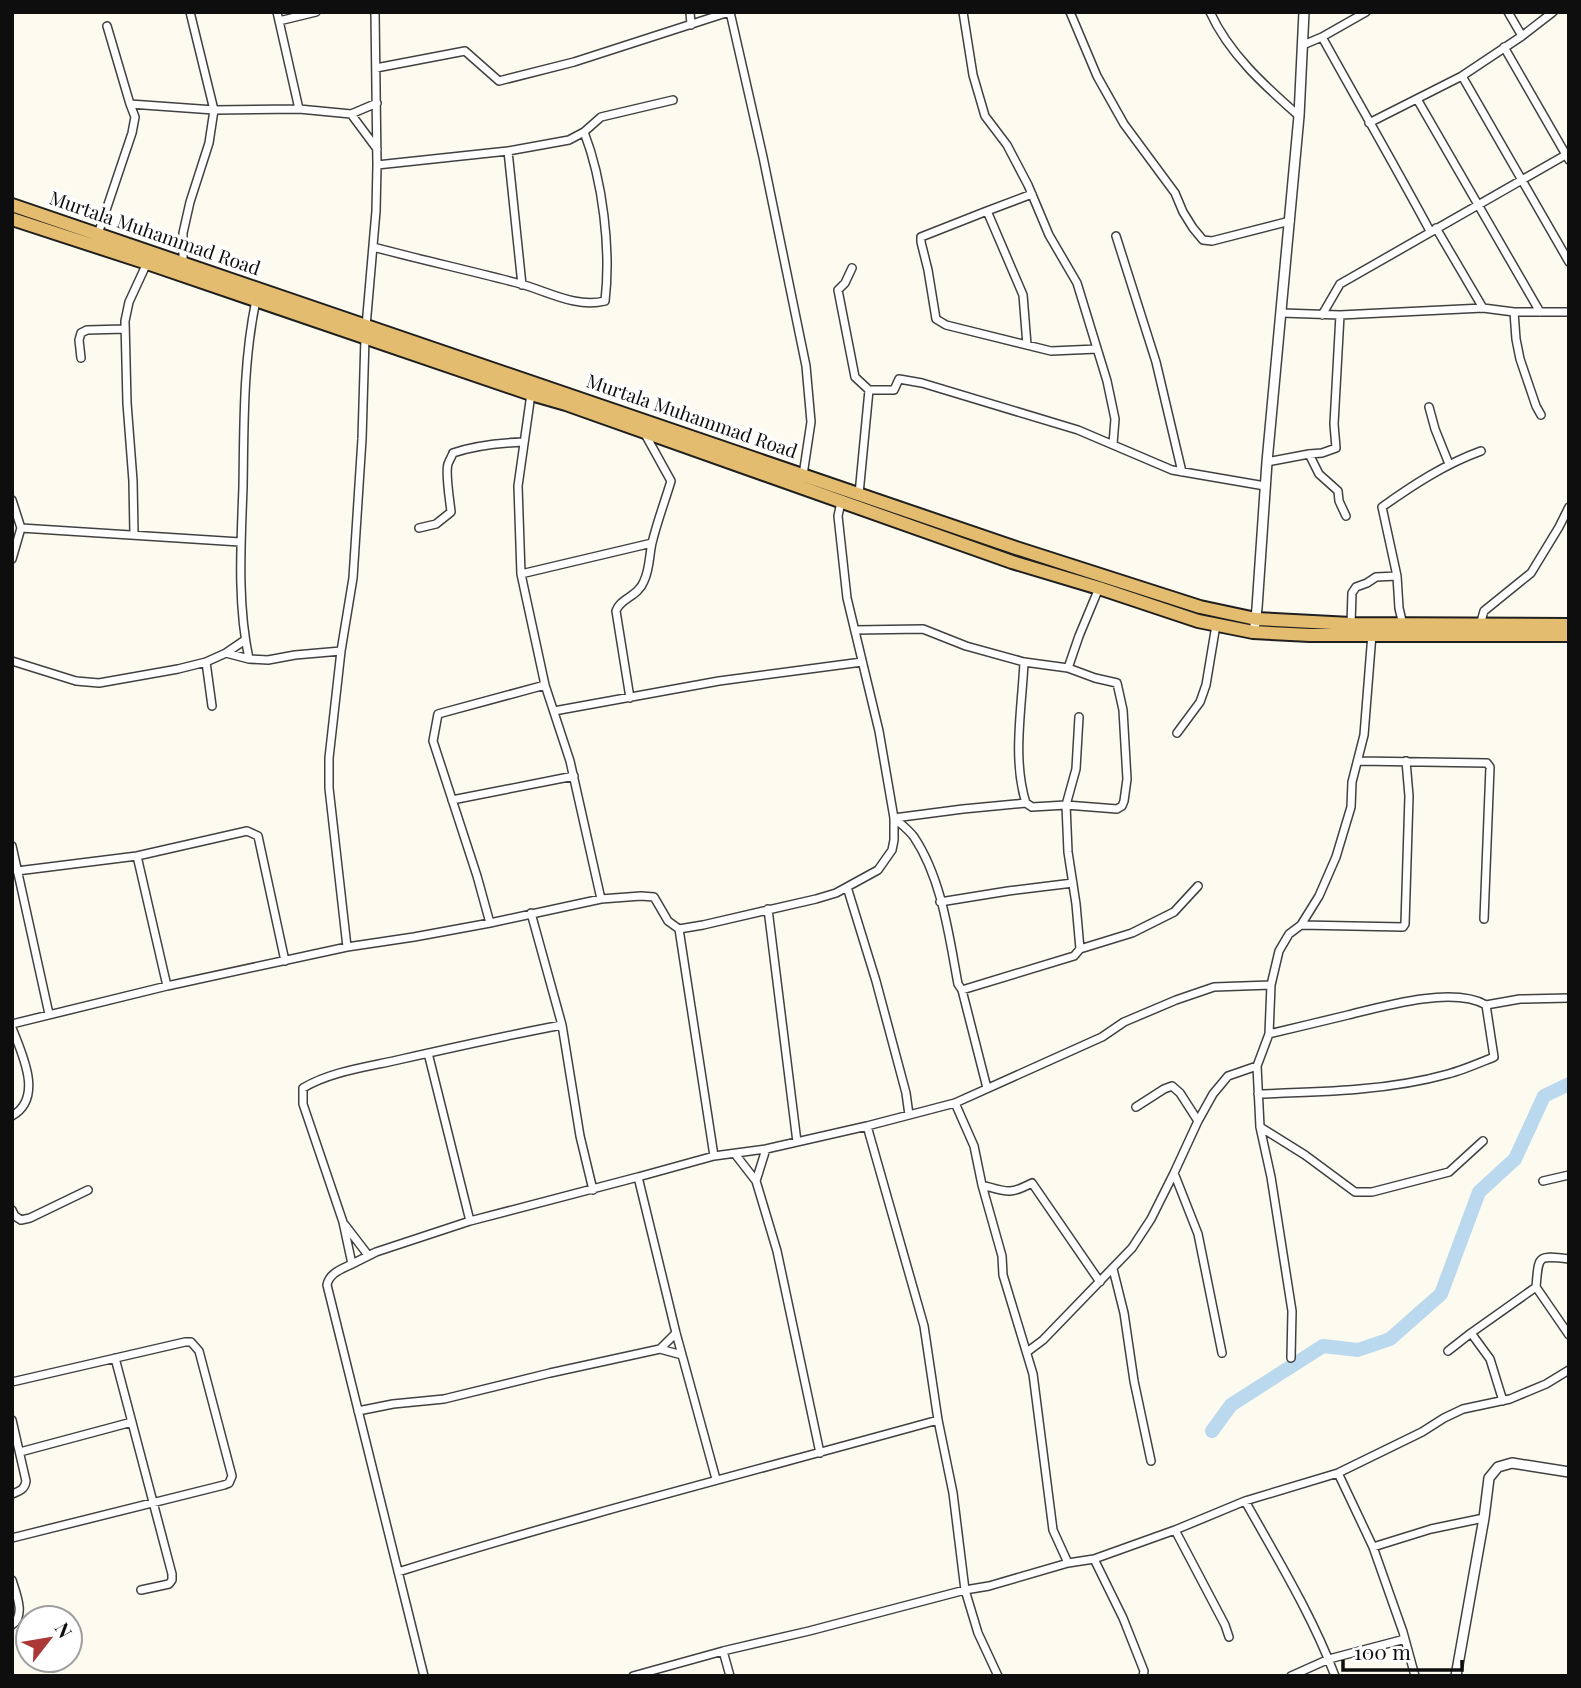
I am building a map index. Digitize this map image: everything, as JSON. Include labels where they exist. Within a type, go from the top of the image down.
[{"type":"highway","name":"Murtala Muhammad Road","points":[[12,205],[183,263],[531,394],[568,399],[643,430],[841,502],[1012,562],[1190,619],[1216,625],[1351,624],[1368,631]]},
{"type":"highway","name":"Murtala Muhammad Road","points":[[12,219],[256,300],[365,331],[1254,625],[1310,635],[1368,631]]},
{"type":"highway","points":[[913,527],[917,514]]},
{"type":"highway","points":[[1012,562],[1016,548]]},
{"type":"highway","points":[[1368,631],[1403,625],[1569,625]]},
{"type":"highway","points":[[1368,631],[1493,636],[1569,635]]},
{"type":"street","points":[[183,263],[183,233],[209,143],[214,110],[190,12]]},
{"type":"street","points":[[299,109],[278,16],[316,12]]},
{"type":"street","points":[[347,947],[328,758],[354,564],[362,439],[365,331],[378,150],[375,12]]},
{"type":"street","points":[[690,12],[691,25]]},
{"type":"street","points":[[376,68],[464,51],[499,80],[574,62],[730,12],[806,366],[811,422],[803,475]]},
{"type":"street","points":[[963,12],[973,75],[985,116],[1007,145],[1049,235],[1077,283],[1107,381],[1115,419],[1112,444]]},
{"type":"street","points":[[1070,12],[1097,76],[1124,124],[1175,192],[1192,228],[1203,240],[1212,241],[1290,222]]},
{"type":"street","points":[[1210,12],[1248,68],[1298,116]]},
{"type":"street","points":[[1254,625],[1290,222],[1304,12]]},
{"type":"street","points":[[1303,45],[1366,12]]},
{"type":"street","points":[[1508,12],[1522,36]]},
{"type":"street","points":[[1369,123],[1462,76],[1553,12]]},
{"type":"street","points":[[98,234],[135,117],[107,26]]},
{"type":"street","points":[[1322,37],[1369,123],[1483,308]]},
{"type":"street","points":[[1322,314],[1340,284],[1568,156],[1504,47]]},
{"type":"street","points":[[1462,76],[1569,262]]},
{"type":"street","points":[[1417,99],[1540,312]]},
{"type":"street","points":[[377,165],[508,151],[569,140],[584,132],[601,117],[673,100]]},
{"type":"street","points":[[130,104],[214,110],[299,109],[351,114],[377,103]]},
{"type":"street","points":[[351,114],[378,150]]},
{"type":"street","points":[[373,247],[522,285],[574,302],[592,304],[605,301],[608,281],[604,218],[594,157],[584,132]]},
{"type":"street","points":[[508,151],[522,285]]},
{"type":"street","points":[[1032,194],[921,237],[936,318],[946,326],[1051,351],[1097,349]]},
{"type":"street","points":[[987,211],[1023,295],[1027,345]]},
{"type":"street","points":[[1116,236],[1156,362],[1182,472]]},
{"type":"street","points":[[134,534],[125,321],[129,302],[147,262]]},
{"type":"street","points":[[852,268],[845,283],[838,290],[855,377],[869,390],[894,390],[899,379],[922,383],[1078,430],[1171,470],[1265,486]]},
{"type":"street","points":[[249,659],[245,640],[240,542],[247,361],[256,300]]},
{"type":"street","points":[[1282,313],[1340,315],[1483,308],[1514,312],[1569,312]]},
{"type":"street","points":[[1514,312],[1520,359],[1541,415]]},
{"type":"street","points":[[1267,463],[1336,448],[1334,424],[1340,315]]},
{"type":"street","points":[[81,358],[79,340],[81,334],[87,330],[125,329]]},
{"type":"street","points":[[859,494],[869,390]]},
{"type":"street","points":[[531,394],[518,486],[521,574],[545,685],[574,776],[601,899]]},
{"type":"street","points":[[1429,407],[1434,429],[1449,464]]},
{"type":"street","points":[[630,698],[616,611],[618,605],[638,592],[644,583],[652,543],[671,481],[643,430]]},
{"type":"street","points":[[419,528],[436,524],[451,512],[446,475],[453,453],[483,445],[523,442]]},
{"type":"street","points":[[1403,625],[1397,576],[1382,507],[1449,464],[1481,451]]},
{"type":"street","points":[[1309,454],[1319,474],[1338,491],[1339,502],[1346,516]]},
{"type":"street","points":[[12,500],[21,528],[12,559]]},
{"type":"street","points":[[12,1116],[19,1112],[26,1102],[30,1088],[12,1026],[49,1014],[347,947],[490,923],[601,899],[641,895],[654,897],[668,921],[679,929],[704,925],[836,893],[878,870],[892,850],[894,818],[879,731],[847,598],[838,516],[841,502]]},
{"type":"street","points":[[1479,625],[1484,611],[1531,573],[1569,507]]},
{"type":"street","points":[[21,528],[240,542]]},
{"type":"street","points":[[521,574],[652,543]]},
{"type":"street","points":[[1351,624],[1352,593],[1356,587],[1376,577],[1397,576]]},
{"type":"street","points":[[1068,668],[1098,588]]},
{"type":"street","points":[[1177,733],[1200,702],[1206,685],[1216,625]]},
{"type":"street","points":[[855,629],[923,629],[966,646],[1024,662],[1068,668],[1117,683],[1123,710],[1127,779],[1124,801],[1117,809],[1066,805],[1032,807],[1026,803],[894,818]]},
{"type":"street","points":[[1291,1358],[1292,1311],[1271,1177],[1260,1127],[1257,1066],[1269,1034],[1270,985],[1279,951],[1289,934],[1301,925],[1319,896],[1336,857],[1351,807],[1352,782],[1364,735],[1368,631]]},
{"type":"street","points":[[12,661],[76,681],[99,683],[206,662],[245,640]]},
{"type":"street","points":[[226,653],[249,659],[268,660],[341,651]]},
{"type":"street","points":[[206,662],[212,706]]},
{"type":"street","points":[[554,711],[719,681],[862,662]]},
{"type":"street","points":[[1024,662],[1019,738],[1021,785],[1026,803]]},
{"type":"street","points":[[490,923],[433,741],[438,714],[545,685]]},
{"type":"street","points":[[1079,717],[1076,769],[1066,805],[1068,852],[1080,949]]},
{"type":"street","points":[[1357,761],[1487,763],[1490,767],[1484,919]]},
{"type":"street","points":[[1301,925],[1403,927],[1405,924],[1409,796],[1406,761]]},
{"type":"street","points":[[452,800],[574,776]]},
{"type":"street","points":[[894,818],[913,835],[929,863],[944,913],[958,984],[962,989],[987,1088]]},
{"type":"street","points":[[17,871],[137,856],[247,831],[258,836],[285,961]]},
{"type":"street","points":[[12,846],[49,1014]]},
{"type":"street","points":[[137,856],[167,986]]},
{"type":"street","points":[[940,902],[1073,883]]},
{"type":"street","points":[[962,989],[1074,956],[1080,949],[1132,933],[1174,912],[1198,886]]},
{"type":"street","points":[[847,887],[879,993],[906,1093],[909,1115]]},
{"type":"street","points":[[768,909],[797,1142]]},
{"type":"street","points":[[531,913],[562,1025],[580,1136],[593,1189]]},
{"type":"street","points":[[679,929],[714,1156]]},
{"type":"street","points":[[424,1676],[327,1285],[327,1279],[332,1274],[368,1255],[470,1221],[714,1156],[766,1149],[956,1103],[1102,1037],[1124,1022],[1176,1000],[1214,987],[1270,985]]},
{"type":"street","points":[[1269,1034],[1409,1000],[1444,998],[1479,1001],[1486,1005],[1520,999],[1569,998]]},
{"type":"street","points":[[1258,1094],[1388,1086],[1448,1074],[1494,1057],[1486,1005]]},
{"type":"street","points":[[352,1264],[343,1222],[303,1104],[303,1088],[318,1079],[562,1025]]},
{"type":"street","points":[[428,1054],[470,1221]]},
{"type":"street","points":[[1027,1352],[1043,1340],[1132,1248],[1174,1173],[1213,1094],[1228,1076],[1257,1066]]},
{"type":"street","points":[[1136,1107],[1172,1086],[1180,1093],[1198,1121]]},
{"type":"street","points":[[956,1103],[974,1146],[1002,1256],[1003,1275],[1033,1374],[1053,1530],[1068,1563]]},
{"type":"street","points":[[867,1126],[924,1326],[938,1420],[953,1493],[965,1590],[978,1633],[998,1676]]},
{"type":"street","points":[[1260,1127],[1305,1155],[1355,1192],[1372,1192],[1449,1172],[1483,1141]]},
{"type":"street","points":[[755,1181],[766,1149]]},
{"type":"street","points":[[734,1154],[755,1181],[777,1251],[820,1453]]},
{"type":"street","points":[[1174,1173],[1198,1234],[1222,1353]]},
{"type":"street","points":[[1543,1181],[1569,1175]]},
{"type":"street","points":[[638,1177],[676,1333],[716,1479]]},
{"type":"street","points":[[982,1185],[1014,1192],[1032,1183],[1100,1282]]},
{"type":"street","points":[[12,1210],[21,1220],[30,1218],[88,1189]]},
{"type":"street","points":[[343,1222],[368,1255]]},
{"type":"street","points":[[1569,1259],[1547,1256],[1542,1258],[1539,1262],[1536,1287],[1569,1335]]},
{"type":"street","points":[[1113,1269],[1124,1313],[1133,1381],[1151,1461]]},
{"type":"street","points":[[1448,1351],[1536,1287]]},
{"type":"street","points":[[660,1349],[676,1333]]},
{"type":"street","points":[[1471,1333],[1490,1359],[1503,1401]]},
{"type":"street","points":[[12,1382],[191,1342],[199,1351],[232,1476],[224,1485],[12,1538]]},
{"type":"street","points":[[358,1411],[444,1399],[660,1349],[682,1355]]},
{"type":"street","points":[[114,1358],[173,1574],[173,1580],[169,1584],[141,1590]]},
{"type":"street","points":[[634,1676],[723,1651],[989,1586],[1068,1563],[1094,1559],[1245,1501],[1338,1473],[1463,1409],[1510,1399],[1546,1384],[1569,1370]]},
{"type":"street","points":[[12,1420],[26,1481],[22,1491],[12,1494]]},
{"type":"street","points":[[398,1572],[478,1546],[716,1479],[938,1420]]},
{"type":"street","points":[[20,1452],[132,1422]]},
{"type":"street","points":[[1457,1676],[1489,1478],[1499,1466],[1512,1463],[1569,1472]]},
{"type":"street","points":[[1338,1473],[1373,1547],[1415,1676]]},
{"type":"street","points":[[1245,1501],[1292,1585],[1335,1676]]},
{"type":"street","points":[[1373,1547],[1431,1529],[1484,1518]]},
{"type":"street","points":[[1175,1530],[1229,1637]]},
{"type":"street","points":[[1094,1559],[1123,1618],[1144,1671],[1143,1676]]},
{"type":"street","points":[[12,1580],[20,1612],[19,1619],[12,1625]]},
{"type":"street","points":[[1291,1676],[1329,1659],[1405,1639]]},
{"type":"street","points":[[723,1651],[730,1676]]},
{"type":"waterway","points":[[1212,1431],[1231,1405],[1323,1346],[1358,1350],[1390,1339],[1441,1294],[1479,1192],[1515,1159],[1544,1096],[1569,1084]]}]
